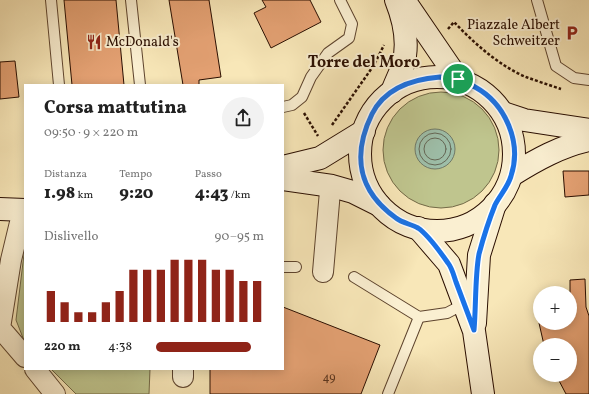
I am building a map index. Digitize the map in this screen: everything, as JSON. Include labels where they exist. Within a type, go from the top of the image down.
[{"type":"main road","points":[[392,92],[403,65],[405,39],[401,13],[396,0]]},
{"type":"main road","points":[[404,0],[458,79]]},
{"type":"main road","points":[[379,205],[368,189],[362,170],[360,150],[364,131],[374,109],[392,92],[407,83],[423,78],[440,77],[458,79],[480,90],[491,98],[503,112],[512,132],[514,154],[512,175],[496,204],[479,255],[474,330],[483,394]]},
{"type":"main road","points":[[503,112],[524,120],[589,130]]},
{"type":"main road","points":[[284,167],[320,158],[364,131]]},
{"type":"main road","points":[[512,175],[544,156],[589,140]]},
{"type":"main road","points":[[284,179],[332,186],[353,192],[379,205],[397,219],[418,228],[440,231],[460,227],[479,218],[496,204]]},
{"type":"main road","points":[[0,209],[24,210]]},
{"type":"main road","points":[[418,228],[449,264],[474,330]]},
{"type":"street","points":[[323,272],[330,191]]},
{"type":"street","points":[[24,210],[11,260],[0,328],[24,357]]},
{"type":"street","points":[[36,370],[55,394]]},
{"type":"lane","points":[[51,0],[59,84]]},
{"type":"lane","points":[[131,0],[140,84]]},
{"type":"lane","points":[[284,107],[292,105],[302,97],[311,77],[328,53],[349,38],[352,24],[340,0]]},
{"type":"lane","points":[[537,0],[556,66],[574,78],[589,80]]},
{"type":"lane","points":[[284,267],[296,267]]},
{"type":"lane","points":[[354,277],[419,317],[447,313],[464,304]]},
{"type":"lane","points":[[388,394],[419,317]]},
{"type":"path","points":[[454,22],[471,40],[502,64],[525,76],[566,90]]},
{"type":"path","points":[[329,130],[374,65],[385,42]]},
{"type":"path","points":[[297,101],[320,141]]},
{"type":"green space","points":[[441,92],[463,96],[482,109],[495,128],[499,150],[495,172],[482,191],[463,204],[441,208],[419,204],[400,191],[387,172],[383,150],[387,128],[400,109],[419,96]]},
{"type":"green space","points":[[24,254],[24,340],[16,320]]},
{"type":"green space","points":[[52,370],[150,370],[149,394],[76,394]]},
{"type":"water","points":[[439,129],[446,132],[452,138],[455,149],[454,157],[446,166],[439,169],[431,169],[424,166],[416,157],[415,145],[418,138],[427,130]]},
{"type":"building","name":"McDonald's","points":[[64,0],[116,0],[124,84],[72,84]]},
{"type":"building","points":[[169,0],[209,0],[221,77],[199,80],[199,84],[183,84]]},
{"type":"building","points":[[262,0],[310,0],[321,22],[271,48],[254,13],[266,7]]},
{"type":"building","points":[[15,61],[19,97],[0,99],[0,62]]},
{"type":"building","points":[[563,171],[589,171],[589,195],[565,197]]},
{"type":"building","points":[[585,279],[586,307],[589,316],[589,394],[566,394],[560,382],[577,382],[577,338],[542,338],[541,330],[577,330],[577,286],[570,286],[570,280]]},
{"type":"building","points":[[284,307],[380,345],[361,394],[210,394],[210,370],[284,370]]},
{"type":"place","name":"Piazzale Albert Schweitzer","points":[[572,33]]},
{"type":"place","name":"McDonald's","points":[[94,42]]},
{"type":"district","name":"Torre del Moro","points":[[364,63]]},
{"type":"route","points":[[440,77],[458,79],[475,87],[491,98],[503,112],[512,132],[514,154],[512,175],[496,204],[479,255],[474,330],[449,264],[418,228],[397,219],[379,205],[368,189],[362,170],[360,150],[364,131],[374,109],[392,92],[407,83],[423,78],[440,77]]}]
